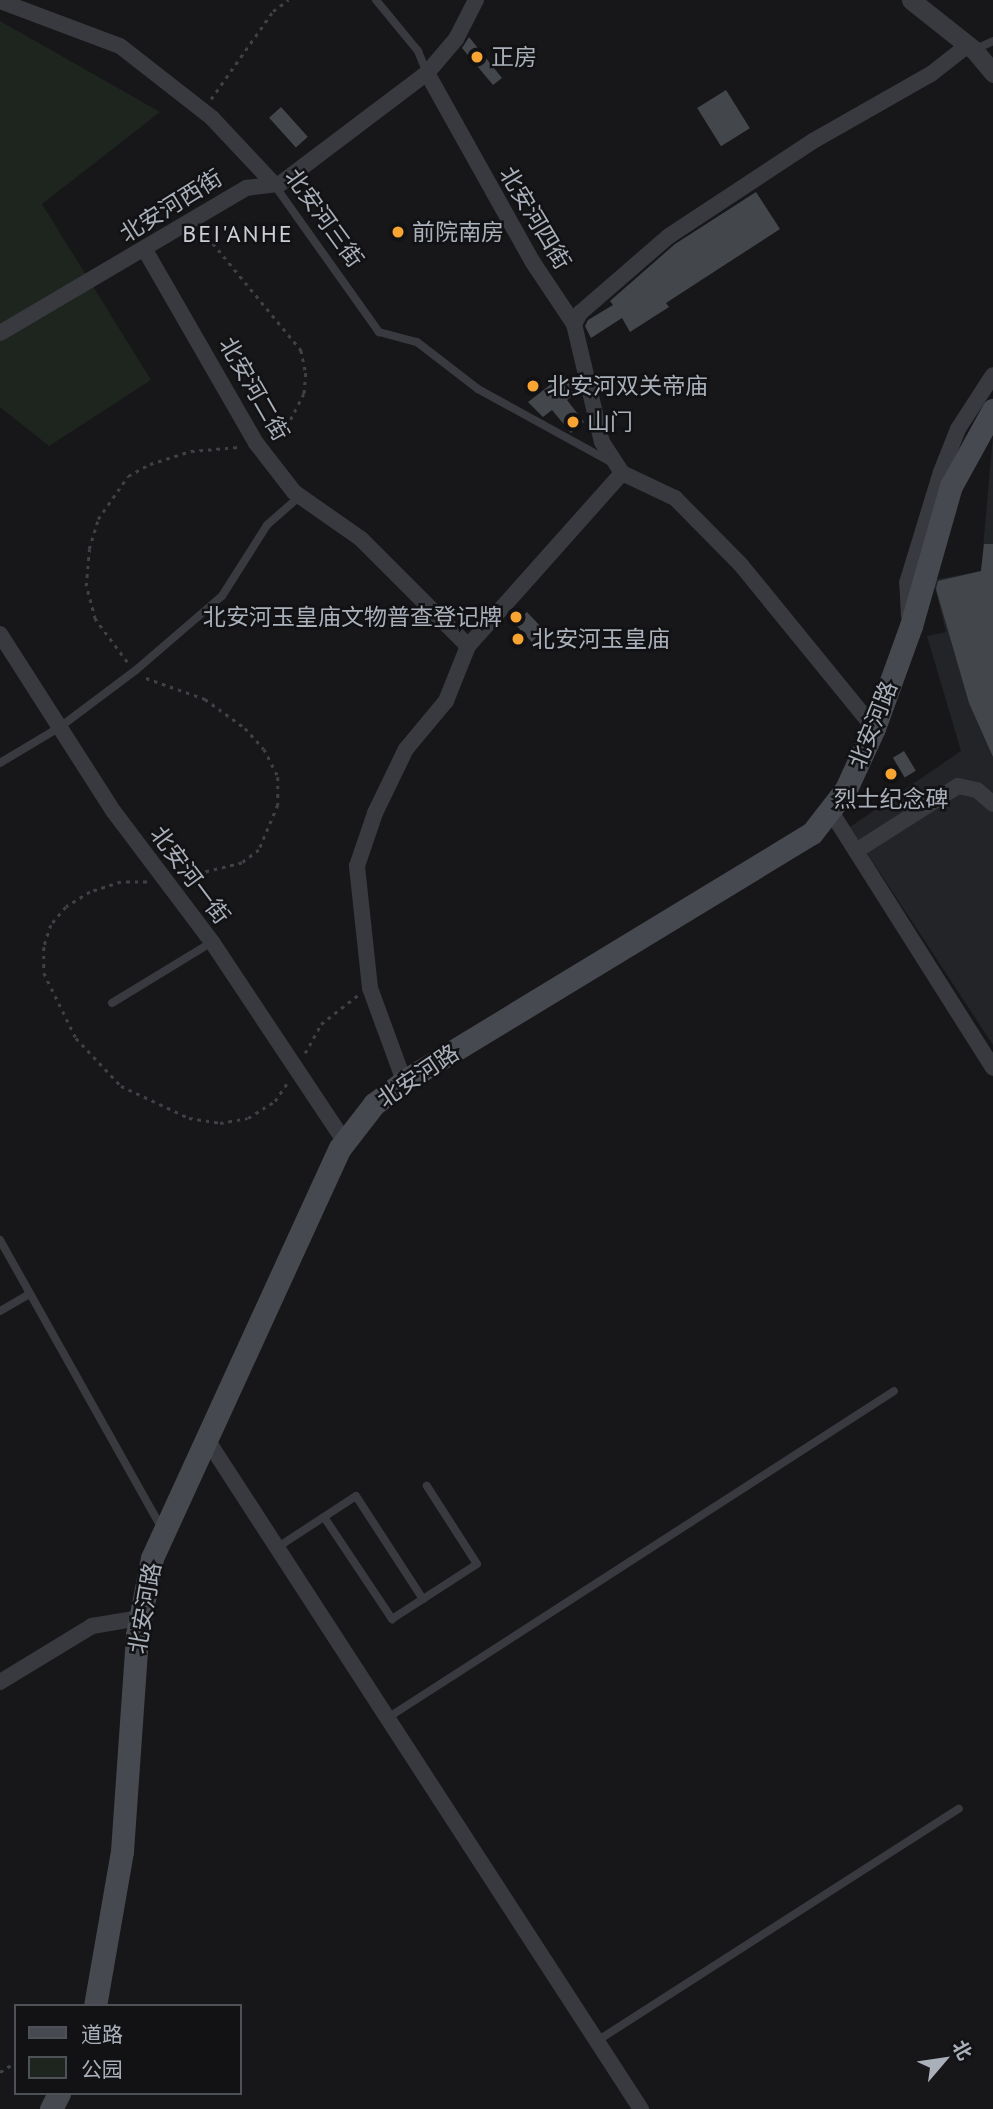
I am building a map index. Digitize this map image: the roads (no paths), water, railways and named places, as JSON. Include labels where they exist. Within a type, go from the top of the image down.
[{"type":"main road","name":"北安河路","points":[[95,2004],[122,1851],[141,1618],[152,1558],[345,1142],[374,1104],[404,1081],[812,833],[846,789],[874,728],[911,626],[951,486],[993,410]]},
{"type":"street","name":"北安河西街","points":[[0,333],[145,250],[246,188],[280,184],[426,73],[456,39],[476,0]]},
{"type":"street","points":[[912,0],[971,47],[993,73]]},
{"type":"street","name":"北安河三街","points":[[0,1],[120,46],[202,110],[272,183]]},
{"type":"street","points":[[574,324],[580,313],[669,236],[813,142],[931,74],[971,47]]},
{"type":"street","name":"北安河四街","points":[[426,73],[532,261],[574,324],[602,442],[617,467]]},
{"type":"street","name":"北安河二街","points":[[145,250],[256,443],[300,496],[361,539],[468,646]]},
{"type":"street","points":[[911,626],[907,583],[941,472],[958,429],[993,375]]},
{"type":"street","points":[[404,1081],[370,988],[357,866],[406,749],[446,701],[468,646],[617,467],[675,498],[741,565],[874,728]]},
{"type":"street","name":"北安河一街","points":[[0,634],[114,812],[212,942],[345,1142]]},
{"type":"street","points":[[856,851],[958,786],[977,790],[993,804]]},
{"type":"street","points":[[830,810],[993,1068]]},
{"type":"street","points":[[206,1438],[641,2109]]},
{"type":"street","points":[[0,1682],[92,1626],[141,1618]]},
{"type":"lane","name":"北安河四街","points":[[376,0],[418,51],[426,73]]},
{"type":"lane","points":[[971,47],[993,41]]},
{"type":"lane","name":"北安河三街","points":[[272,183],[379,332],[417,342],[478,389],[617,467]]},
{"type":"lane","points":[[0,763],[60,727],[136,670],[222,596],[267,526],[300,496]]},
{"type":"lane","points":[[112,1003],[212,942]]},
{"type":"lane","points":[[0,1240],[164,1532]]},
{"type":"lane","points":[[0,1311],[30,1294]]},
{"type":"lane","points":[[389,1717],[894,1391]]},
{"type":"lane","points":[[324,1517],[392,1619],[477,1563],[427,1486]]},
{"type":"lane","points":[[278,1548],[356,1496],[423,1599]]},
{"type":"lane","points":[[597,2041],[959,1809]]},
{"type":"place","name":"正房","points":[[477,57]]},
{"type":"place","name":"前院南房","points":[[398,232]]},
{"type":"place","name":"北安河双关帝庙","points":[[533,386]]},
{"type":"place","name":"山门","points":[[573,422]]},
{"type":"place","name":"北安河玉皇庙文物普查登记牌","points":[[516,617]]},
{"type":"place","name":"北安河玉皇庙","points":[[518,639]]},
{"type":"place","name":"烈士纪念碑","points":[[891,774]]},
{"type":"district","name":"BEI'ANHE","points":[[238,234]]}]
